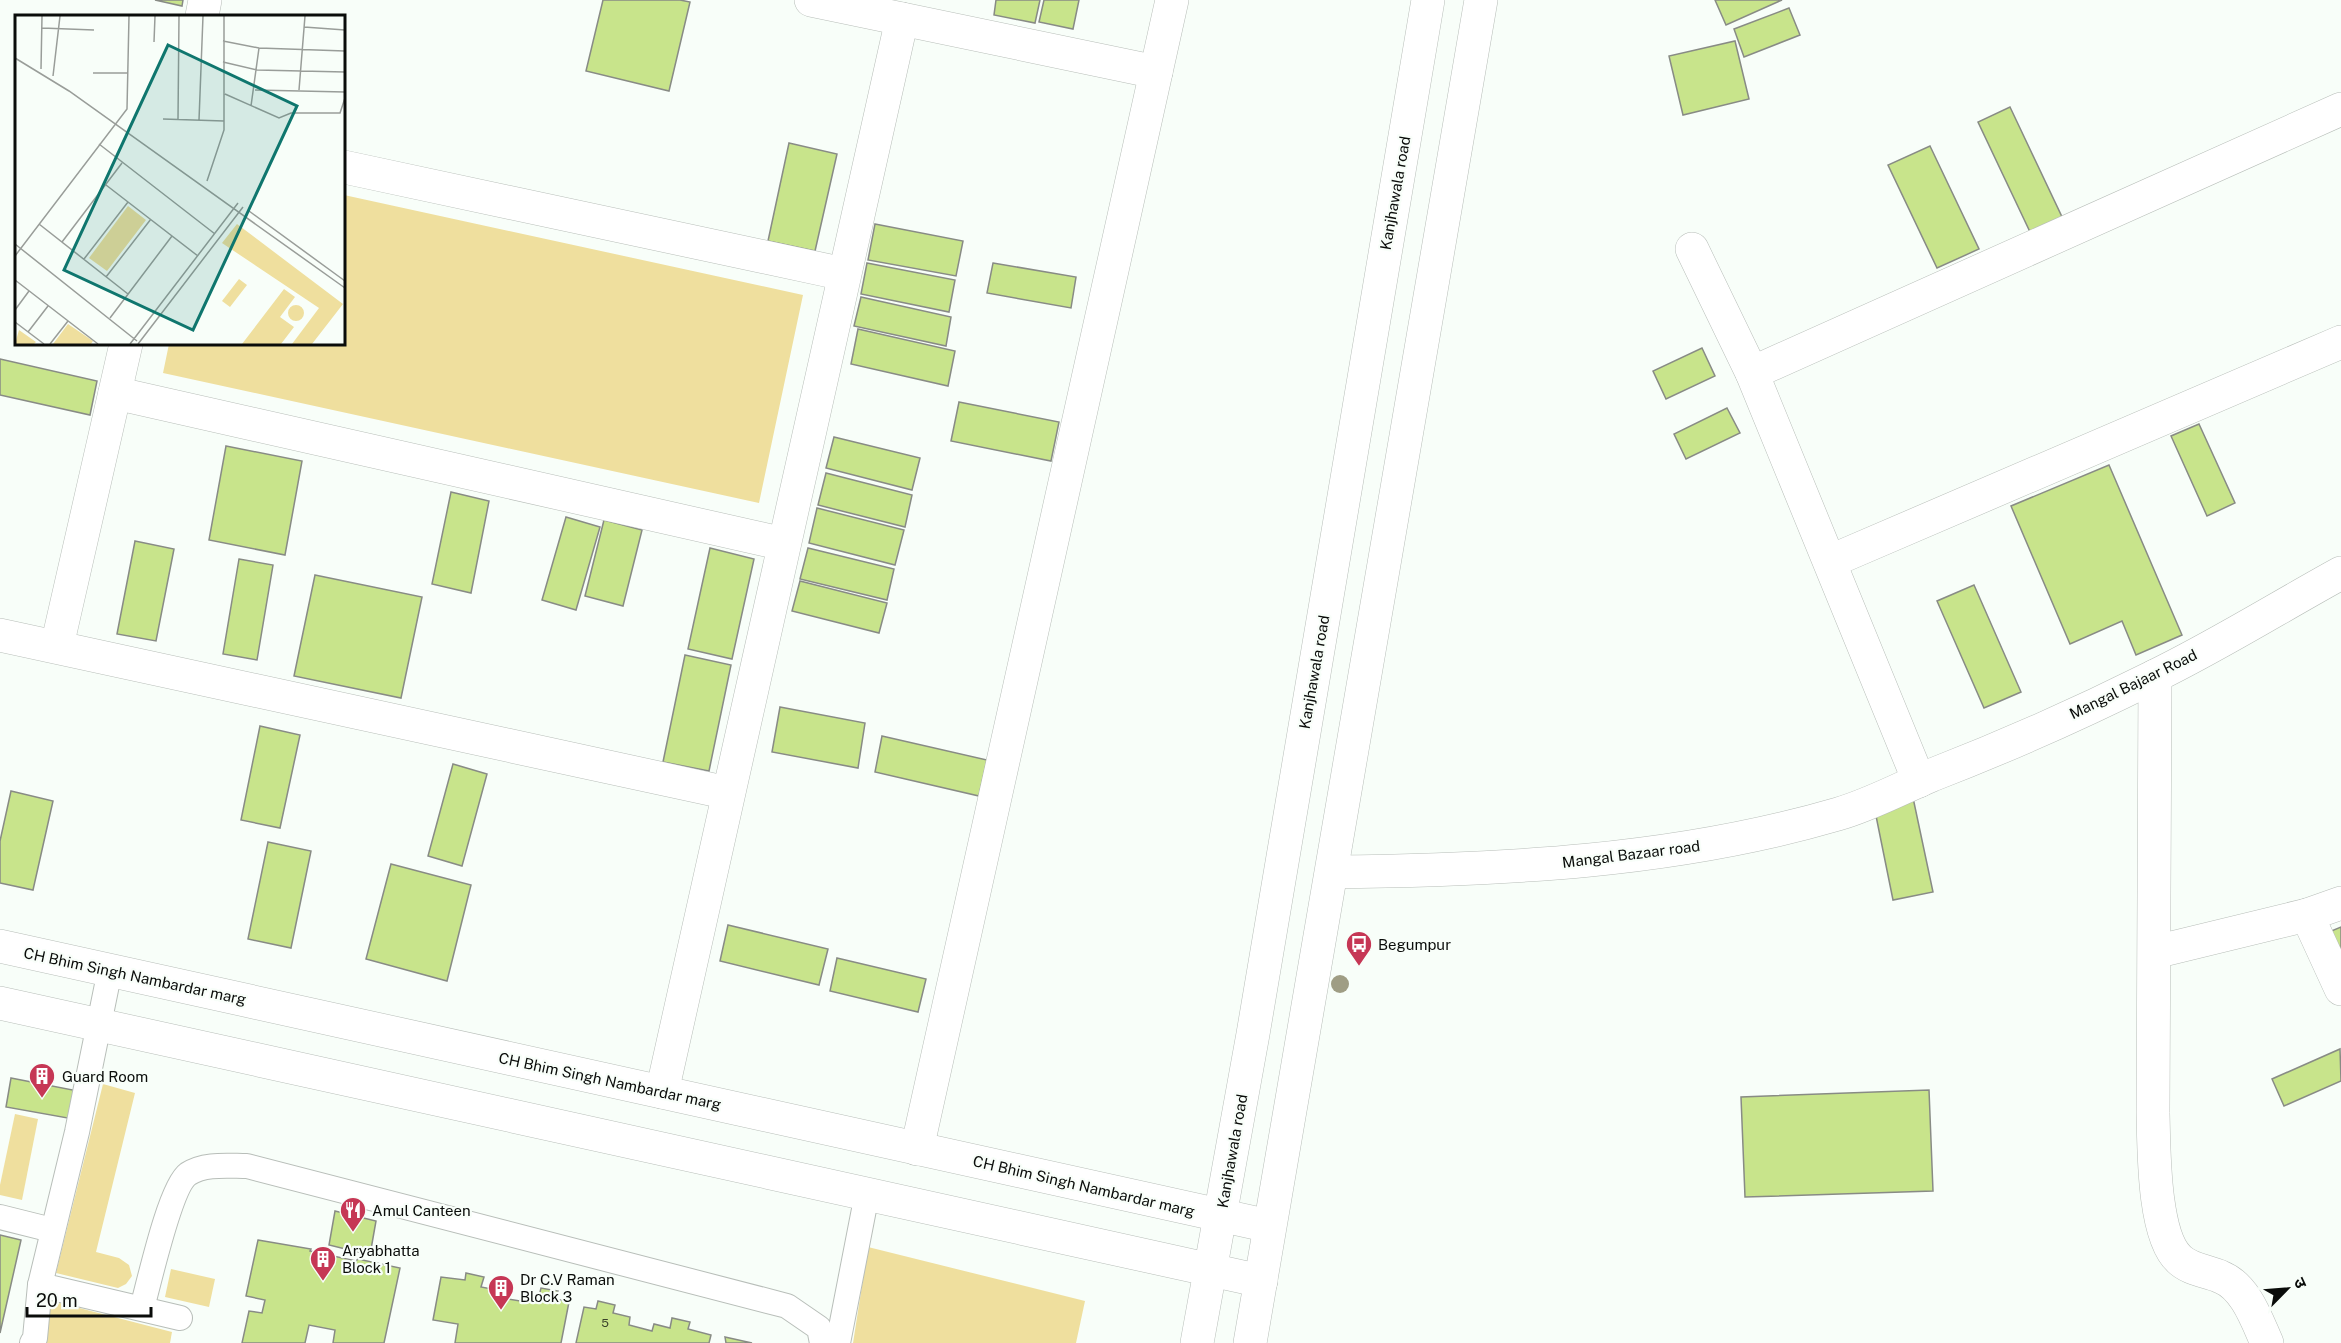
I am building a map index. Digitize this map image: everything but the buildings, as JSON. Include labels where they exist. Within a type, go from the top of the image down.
[{"type":"street","points":[[202,15],[205,0]]},
{"type":"street","points":[[811,0],[1156,72]]},
{"type":"street","points":[[917,1149],[1172,0]]},
{"type":"street","name":"Kanjhawala road","points":[[1197,1343],[1253,1034],[1428,0]]},
{"type":"street","points":[[1250,1343],[1333,872],[1481,0]]},
{"type":"street","points":[[662,1092],[902,19]]},
{"type":"street","points":[[1752,373],[2341,109]]},
{"type":"street","points":[[345,166],[844,274]]},
{"type":"street","points":[[1692,249],[1752,373],[1831,561],[1919,781]]},
{"type":"street","points":[[1831,561],[2341,342]]},
{"type":"street","points":[[57,645],[126,345]]},
{"type":"street","points":[[115,393],[784,544]]},
{"type":"street","name":"Mangal Bajaar Road","points":[[1919,781],[1989,753],[2155,676],[2341,573]]},
{"type":"street","points":[[0,634],[728,793]]},
{"type":"street","points":[[2155,676],[2154,1155],[2160,1208],[2166,1238],[2179,1259],[2198,1269],[2223,1277],[2238,1289],[2253,1313],[2267,1343]]},
{"type":"street","name":"Mangal Bazaar road","points":[[1333,872],[1454,870],[1542,865],[1674,850],[1759,834],[1840,813],[1919,781]]},
{"type":"street","points":[[2155,952],[2307,915],[2341,903]]},
{"type":"street","points":[[2307,915],[2341,989]]},
{"type":"street","name":"CH Bhim Singh Nambardar marg","points":[[0,946],[1269,1226]]},
{"type":"street","points":[[0,1003],[1261,1281]]},
{"type":"lane","points":[[32,1343],[35,1338],[40,1285],[77,1132],[110,970]]},
{"type":"lane","points":[[142,1308],[174,1196],[188,1175],[212,1166],[247,1166],[788,1306],[819,1328],[822,1343]]},
{"type":"lane","points":[[838,1343],[867,1194]]},
{"type":"lane","points":[[0,1216],[52,1230]]},
{"type":"lane","points":[[40,1285],[180,1318]]},
{"type":"shaded area","points":[[345,195],[803,295],[759,503],[163,373],[169,345],[345,345]]},
{"type":"shaded area","points":[[103,1084],[135,1093],[96,1252],[119,1258],[129,1265],[132,1276],[126,1284],[118,1288],[56,1273]]},
{"type":"shaded area","points":[[15,1114],[38,1119],[22,1200],[0,1195],[0,1185]]},
{"type":"shaded area","points":[[868,1247],[1085,1301],[1076,1343],[853,1343]]},
{"type":"shaded area","points":[[171,1269],[215,1279],[209,1307],[165,1297]]},
{"type":"shaded area","points":[[60,1303],[172,1332],[170,1343],[46,1343],[42,1337],[49,1307]]},
{"type":"place","name":"Begumpur","points":[[1359,967]]},
{"type":"place","name":"Guard Room","points":[[42,1099]]},
{"type":"place","name":"Amul Canteen","points":[[353,1233]]},
{"type":"place","name":"Aryabhatta Block 1","points":[[323,1282]]},
{"type":"place","name":"Dr C.V Raman Block 3","points":[[501,1311]]}]
